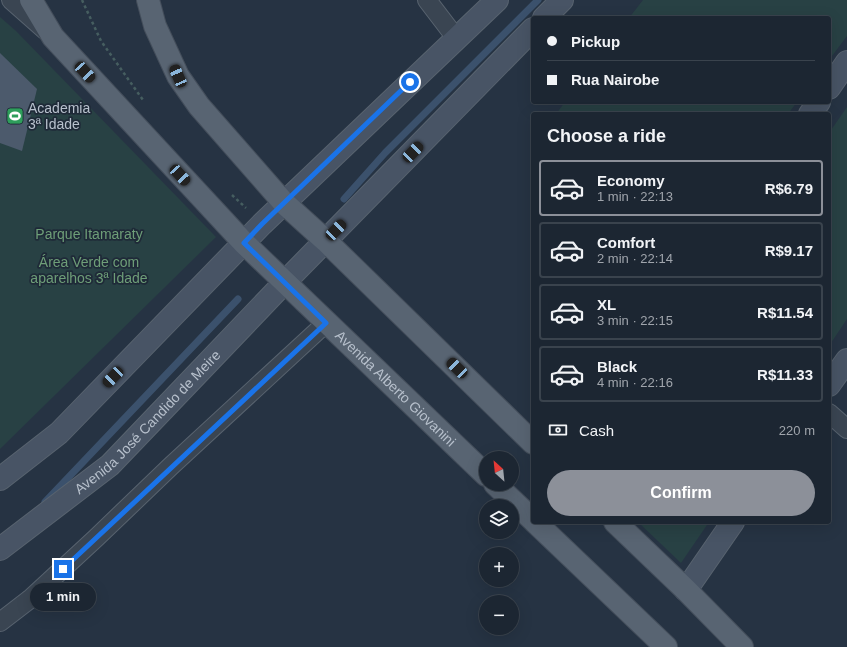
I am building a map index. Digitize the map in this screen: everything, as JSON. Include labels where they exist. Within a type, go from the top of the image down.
[{"type":"main road","name":"Avenida Alberto Giovanini","points":[[31,0],[53,38],[244,243],[479,468]]},
{"type":"main road","points":[[148,0],[155,26],[178,76],[199,106],[284,203],[326,241],[531,441]]},
{"type":"main road","points":[[502,491],[531,518]]},
{"type":"main road","points":[[537,524],[666,647]]},
{"type":"main road","points":[[617,524],[686,590],[742,647]]},
{"type":"street","points":[[11,0],[53,38]]},
{"type":"street","points":[[427,0],[456,38]]},
{"type":"street","points":[[0,479],[59,433],[262,224],[497,0]]},
{"type":"street","points":[[546,16],[562,0]]},
{"type":"street","name":"Avenida José Candido de Meire","points":[[0,549],[110,465],[284,282],[531,31]]},
{"type":"street","points":[[831,85],[847,62]]},
{"type":"street","points":[[0,622],[30,599],[326,323]]},
{"type":"street","points":[[831,382],[847,360]]},
{"type":"street","points":[[831,415],[847,429]]},
{"type":"street","points":[[686,590],[732,524]]},
{"type":"path","points":[[82,0],[101,41],[146,103]]},
{"type":"path","points":[[229,192],[262,224]]},
{"type":"green space","points":[[643,0],[847,0],[847,36],[831,57],[831,16],[631,16]]},
{"type":"green space","name":"Parque Itamaraty","points":[[0,17],[16,31],[216,237],[0,449]]},
{"type":"green space","points":[[564,104],[796,104],[790,112],[558,112]]},
{"type":"green space","points":[[847,107],[847,319],[831,343],[831,130]]},
{"type":"green space","points":[[640,524],[708,524],[681,563]]},
{"type":"building","name":"Academia 3ª Idade","points":[[0,53],[37,89],[22,151],[0,143]]},
{"type":"waterway","points":[[344,199],[385,153],[538,0]]},
{"type":"waterway","points":[[45,502],[238,299]]},
{"type":"place","name":"Academia 3ª Idade","points":[[15,116]]},
{"type":"route","points":[[63,569],[171,466],[326,323],[244,243],[410,82]]},
{"type":"park label","name":"Área Verde com aparelhos 3ª Idade","points":[[89,270]]}]
